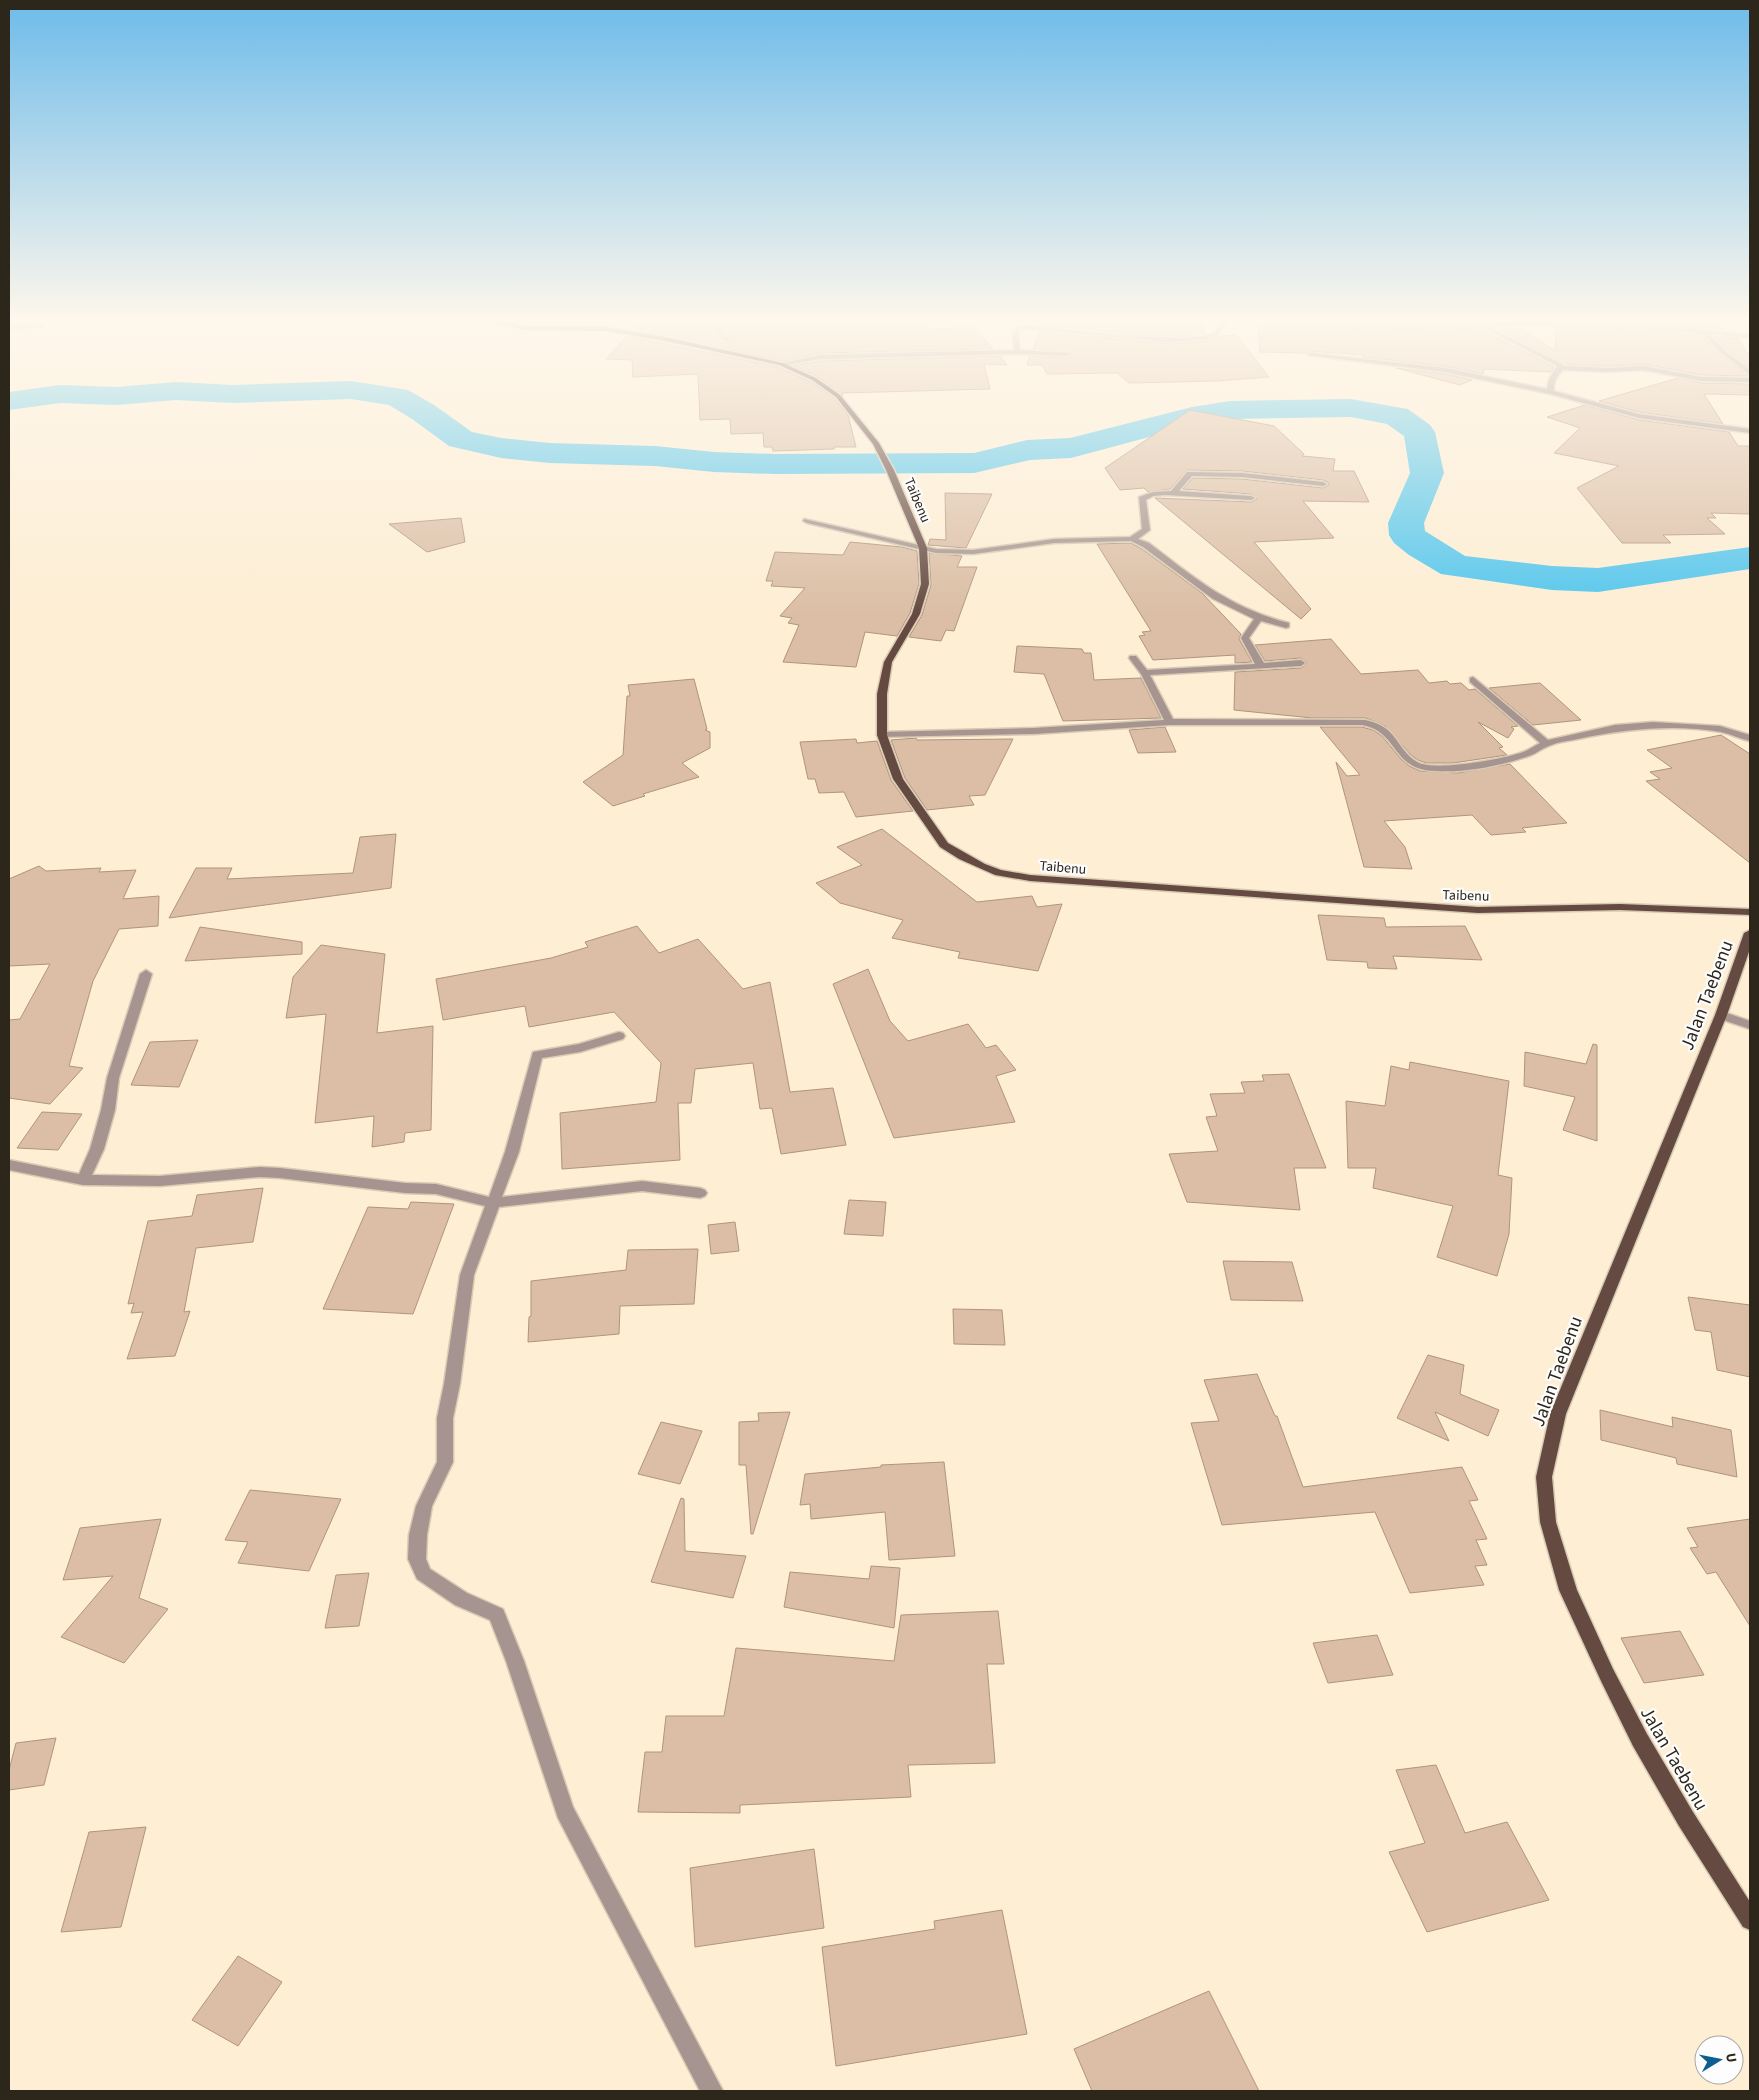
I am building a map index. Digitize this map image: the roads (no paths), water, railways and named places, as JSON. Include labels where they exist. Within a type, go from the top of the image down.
[{"type":"main road","name":"Taibenu","points":[[857,419],[876,442],[923,548],[925,584],[916,614],[888,662],[882,694],[882,735],[898,779],[913,803],[944,845],[962,857],[1000,873],[1074,882],[1478,910],[1620,907],[1750,912]]},
{"type":"main road","name":"Jalan Taebenu","points":[[1750,933],[1721,1015],[1558,1414],[1544,1477],[1548,1522],[1568,1590],[1606,1676],[1640,1740],[1677,1803],[1750,1920]]},
{"type":"street","points":[[1661,419],[1750,431]]},
{"type":"street","points":[[1173,493],[1190,474],[1201,473],[1323,484]]},
{"type":"street","points":[[1132,539],[1146,530],[1142,499],[1146,496],[1173,493],[1251,498]]},
{"type":"street","points":[[807,521],[923,548],[955,553],[1054,541],[1132,539],[1146,545],[1216,597],[1259,618],[1286,625]]},
{"type":"street","points":[[1259,618],[1245,638],[1261,666]]},
{"type":"street","points":[[1133,658],[1144,671],[1170,722]]},
{"type":"street","points":[[1144,671],[1301,664]]},
{"type":"street","points":[[1473,680],[1546,743]]},
{"type":"street","points":[[882,735],[1034,731],[1170,722],[1362,722],[1384,730],[1402,754],[1416,765],[1428,769],[1441,770],[1509,758],[1528,753],[1546,743],[1616,728],[1653,725],[1720,729],[1750,738]]},
{"type":"street","points":[[83,1180],[97,1149],[108,1110],[113,1078],[146,974]]},
{"type":"street","points":[[1721,1015],[1750,1025]]},
{"type":"street","points":[[619,1036],[580,1048],[537,1055],[512,1152],[467,1275],[452,1384],[445,1418],[445,1462],[424,1506],[418,1535],[417,1559],[423,1574],[460,1599],[497,1615],[515,1661],[565,1811],[712,2091]]},
{"type":"street","points":[[9,1165],[83,1180],[160,1182],[260,1172],[405,1188],[436,1189],[494,1203],[642,1186],[700,1193]]},
{"type":"waterway","points":[[433,419],[461,439],[501,448],[550,453],[655,456],[714,462],[775,464],[974,463],[997,459],[1027,450],[1071,448],[1181,419]]},
{"type":"waterway","points":[[1401,419],[1419,432],[1427,473],[1406,523],[1407,535],[1422,547],[1455,566],[1552,578],[1598,580],[1750,558]]}]
